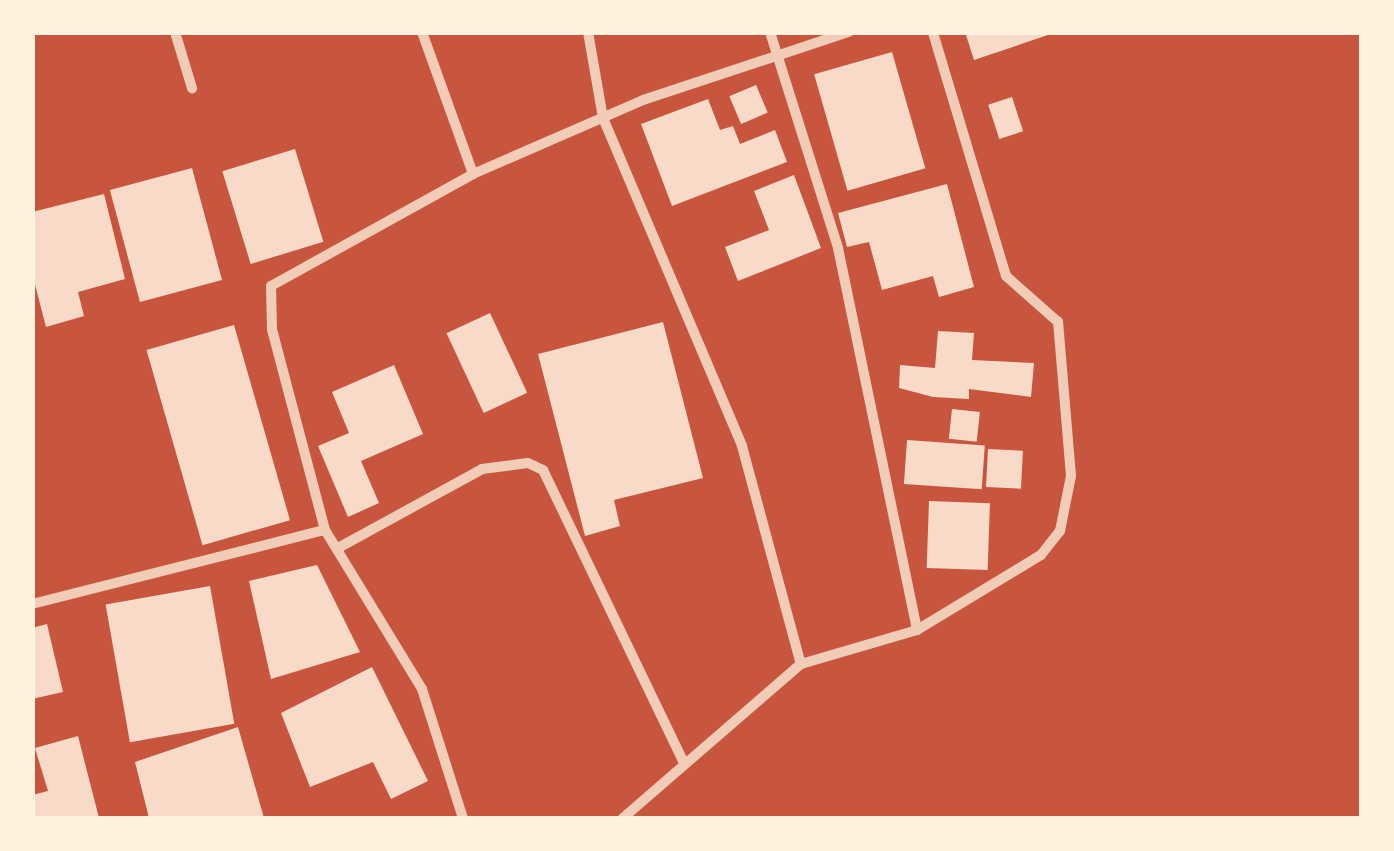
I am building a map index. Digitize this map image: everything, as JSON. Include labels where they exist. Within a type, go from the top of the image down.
[{"type":"street","points":[[175,32],[192,88]]},
{"type":"street","points":[[422,32],[473,174]]},
{"type":"street","points":[[588,32],[604,118],[742,446],[801,664]]},
{"type":"street","points":[[770,32],[838,248],[917,630]]},
{"type":"street","points":[[463,818],[422,689],[325,530],[272,329],[271,286],[473,174],[604,118],[777,53],[849,32]]},
{"type":"street","points":[[623,818],[683,761],[801,664],[917,630],[1041,555],[1060,531],[1070,476],[1058,322],[1006,276],[933,32]]},
{"type":"street","points":[[338,548],[482,469],[528,463],[544,470],[683,761]]},
{"type":"street","points":[[32,604],[325,530]]},
{"type":"building","points":[[965,32],[1053,32],[1054,33],[974,60]]},
{"type":"building","points":[[892,52],[925,168],[847,191],[814,74]]},
{"type":"building","points":[[756,85],[768,113],[741,124],[729,96]]},
{"type":"building","points":[[1012,97],[1023,131],[999,139],[988,105]]},
{"type":"building","points":[[708,99],[720,130],[733,126],[740,144],[775,130],[787,162],[672,206],[641,124]]},
{"type":"building","points":[[295,149],[323,242],[251,264],[222,171]]},
{"type":"building","points":[[192,168],[222,280],[140,302],[110,190]]},
{"type":"building","points":[[794,175],[821,248],[738,281],[725,247],[769,230],[754,191]]},
{"type":"building","points":[[947,184],[974,287],[939,297],[933,276],[882,290],[869,242],[847,247],[838,213]]},
{"type":"building","points":[[104,194],[125,279],[78,292],[84,316],[46,327],[32,273],[32,212]]},
{"type":"building","points":[[490,313],[527,393],[484,413],[446,333]]},
{"type":"building","points":[[663,322],[703,478],[614,500],[620,526],[585,536],[538,354]]},
{"type":"building","points":[[234,325],[290,520],[202,545],[147,350]]},
{"type":"building","points":[[938,331],[974,333],[972,360],[1034,363],[1031,397],[969,389],[969,399],[933,397],[899,388],[900,365],[935,368]]},
{"type":"building","points":[[394,365],[423,434],[361,461],[379,503],[348,517],[318,446],[349,433],[332,392]]},
{"type":"building","points":[[952,409],[980,412],[977,442],[949,439]]},
{"type":"building","points":[[907,440],[985,445],[982,489],[904,484]]},
{"type":"building","points":[[988,449],[1023,451],[1021,489],[986,487]]},
{"type":"building","points":[[929,501],[990,503],[988,570],[927,568]]},
{"type":"building","points":[[317,565],[360,652],[271,679],[249,581]]},
{"type":"building","points":[[210,586],[234,724],[130,742],[106,604]]},
{"type":"building","points":[[47,624],[63,692],[32,699],[32,628]]},
{"type":"building","points":[[372,667],[428,781],[391,799],[373,762],[310,787],[281,713]]},
{"type":"building","points":[[238,727],[264,818],[149,818],[135,762]]},
{"type":"building","points":[[78,736],[99,818],[32,818],[32,795],[48,791],[35,748]]}]
